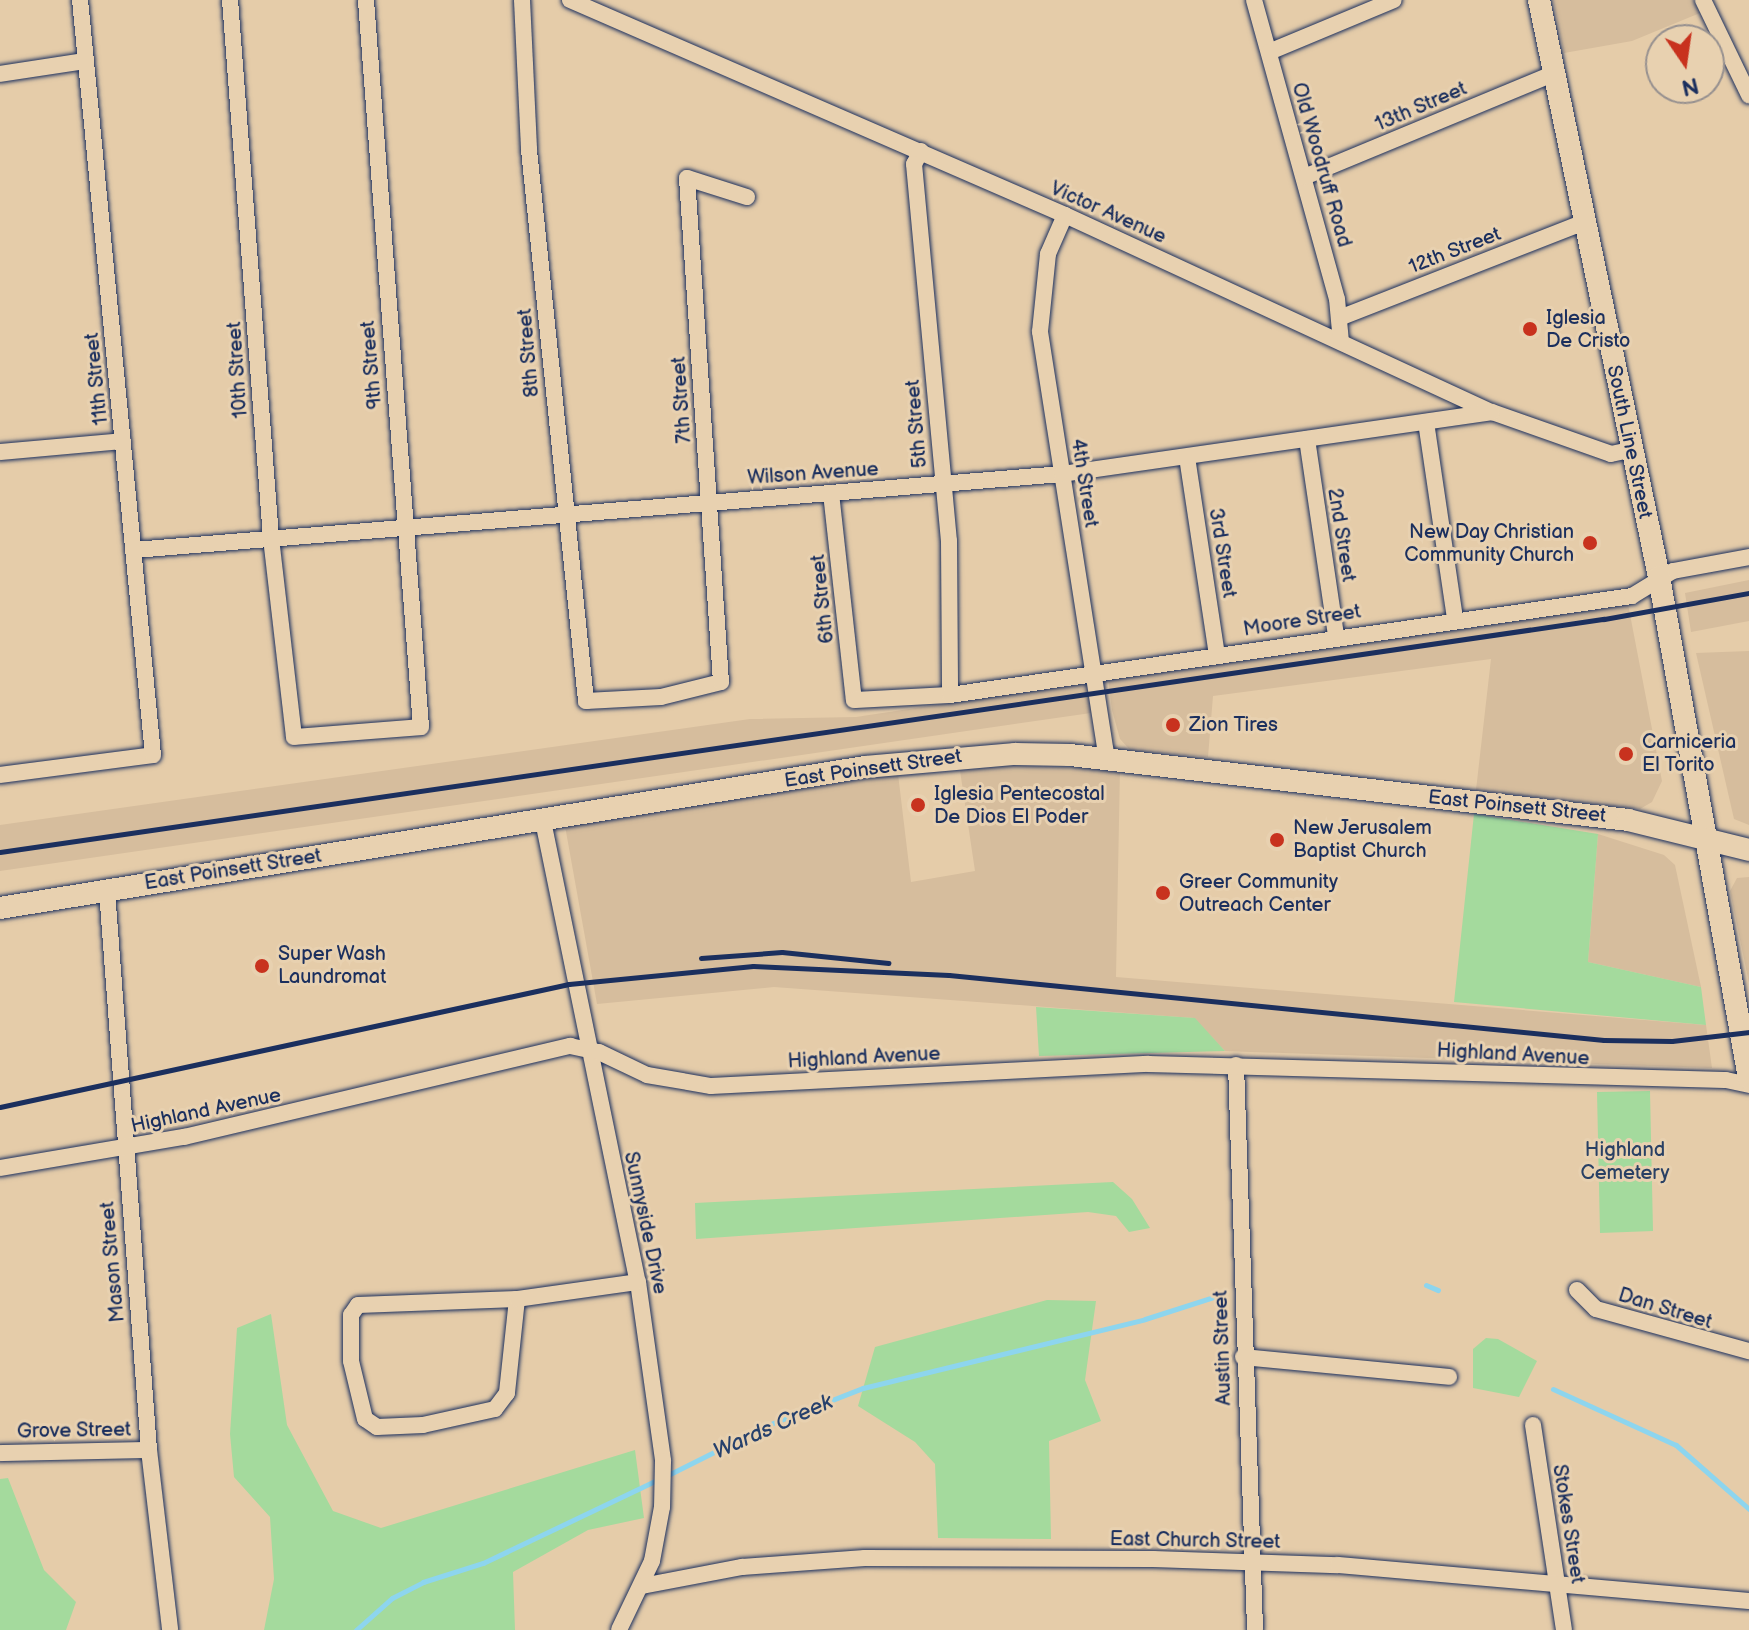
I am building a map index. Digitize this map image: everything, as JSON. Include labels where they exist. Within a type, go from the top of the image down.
[{"type":"main road","name":"South Line Street","points":[[1539,0],[1582,223],[1659,577],[1749,1078]]},
{"type":"main road","name":"East Poinsett Street","points":[[0,908],[915,760],[1015,754],[1107,760],[1628,820],[1749,850]]},
{"type":"street","name":"11th Street","points":[[0,775],[153,755],[80,0]]},
{"type":"street","name":"10th Street","points":[[230,0],[271,538],[294,737]]},
{"type":"street","name":"9th Street","points":[[294,737],[421,727],[366,0]]},
{"type":"street","name":"8th Street","points":[[522,0],[524,96],[563,514],[586,701]]},
{"type":"street","name":"Victor Avenue","points":[[570,0],[1065,215],[1492,412],[1611,454],[1630,450]]},
{"type":"street","name":"Old Woodruff Road","points":[[1254,0],[1342,317],[1341,342]]},
{"type":"street","points":[[1269,52],[1394,0]]},
{"type":"street","points":[[1703,0],[1743,70],[1749,95]]},
{"type":"street","points":[[0,74],[85,61]]},
{"type":"street","name":"13th Street","points":[[1304,177],[1553,74]]},
{"type":"street","name":"5th Street","points":[[921,151],[914,164],[951,592],[950,695]]},
{"type":"street","name":"7th Street","points":[[586,701],[661,697],[721,682],[687,178],[747,197]]},
{"type":"street","name":"4th Street","points":[[1065,215],[1048,254],[1040,306],[1062,474],[1107,760]]},
{"type":"street","name":"12th Street","points":[[1342,317],[1582,223]]},
{"type":"street","name":"Wilson Avenue","points":[[134,550],[1062,474],[1492,412]]},
{"type":"street","points":[[1426,422],[1455,619]]},
{"type":"street","name":"2nd Street","points":[[1307,439],[1336,636]]},
{"type":"street","points":[[0,452],[123,441]]},
{"type":"street","name":"3rd Street","points":[[1187,457],[1217,655]]},
{"type":"street","name":"6th Street","points":[[831,493],[854,700]]},
{"type":"street","name":"Moore Street","points":[[854,700],[950,695],[1336,636],[1632,596],[1659,577],[1749,557]]},
{"type":"street","name":"Sunnyside Drive","points":[[543,821],[638,1282],[663,1461],[659,1534],[642,1586],[619,1630]]},
{"type":"street","name":"Mason Street","points":[[107,891],[149,1450],[170,1630]]},
{"type":"street","name":"Highland Avenue","points":[[0,1168],[124,1149],[303,1111],[551,1047],[589,1049],[647,1075],[711,1086],[1133,1065],[1236,1065],[1609,1081],[1726,1080],[1749,1085]]},
{"type":"street","name":"Austin Street","points":[[1236,1065],[1243,1357],[1255,1630]]},
{"type":"street","points":[[517,1299],[507,1393],[495,1409],[423,1425],[377,1427],[365,1419],[351,1361],[351,1315],[358,1305],[517,1299],[638,1282]]},
{"type":"street","name":"Dan Street","points":[[1577,1290],[1590,1306],[1632,1322],[1749,1351]]},
{"type":"street","points":[[1243,1357],[1449,1377]]},
{"type":"street","name":"Stokes Street","points":[[1533,1425],[1564,1630]]},
{"type":"street","name":"Grove Street","points":[[0,1453],[149,1450]]},
{"type":"street","name":"East Church Street","points":[[642,1586],[742,1567],[865,1558],[1252,1561],[1556,1583],[1749,1601]]},
{"type":"shaded area","points":[[1553,0],[1693,0],[1700,13],[1673,24],[1645,24],[1645,36],[1632,41],[1564,53]]},
{"type":"shaded area","points":[[1749,580],[1749,621],[1691,632],[1685,593]]},
{"type":"shaded area","points":[[1628,604],[1662,781],[1652,802],[1640,809],[1476,790],[1491,659],[1213,696],[1208,757],[1130,750],[1120,739],[1112,710],[1108,678]]},
{"type":"shaded area","points":[[1749,651],[1749,825],[1734,819],[1696,653]]},
{"type":"shaded area","points":[[1088,682],[1091,713],[0,871],[0,825],[750,719],[856,717]]},
{"type":"shaded area","points":[[959,764],[1120,769],[1116,977],[1706,1025],[1712,1068],[1225,1051],[1194,1018],[774,987],[597,1004],[565,826],[898,774],[911,882],[975,871]]},
{"type":"shaded area","points":[[1598,834],[1664,855],[1675,865],[1701,987],[1588,962]]},
{"type":"shaded area","points":[[1749,877],[1749,983],[1730,891],[1737,878]]},
{"type":"green space","points":[[1474,814],[1598,834],[1588,962],[1701,987],[1706,1025],[1454,1002]]},
{"type":"green space","points":[[1036,1007],[1195,1018],[1225,1051],[1039,1056]]},
{"type":"green space","name":"Highland Cemetery","points":[[1650,1091],[1653,1231],[1600,1233],[1597,1092]]},
{"type":"green space","points":[[1113,1182],[1132,1199],[1150,1228],[1129,1232],[1116,1216],[1088,1212],[696,1239],[695,1203]]},
{"type":"green space","points":[[1047,1300],[1096,1301],[1085,1380],[1101,1421],[1049,1441],[1051,1539],[938,1538],[935,1464],[915,1442],[858,1406],[875,1347]]},
{"type":"green space","points":[[271,1314],[287,1425],[333,1511],[381,1528],[635,1450],[644,1518],[588,1530],[513,1572],[515,1630],[264,1630],[274,1579],[270,1517],[234,1477],[230,1434],[237,1328]]},
{"type":"green space","points":[[1486,1338],[1498,1339],[1537,1361],[1519,1397],[1473,1388],[1473,1349]]},
{"type":"green space","points":[[8,1478],[44,1570],[76,1602],[66,1630],[0,1630],[0,1479]]},
{"type":"waterway","name":"Wards Creek","points":[[1426,1285],[1438,1290]]},
{"type":"waterway","name":"Wards Creek","points":[[668,1475],[768,1425],[863,1388],[1145,1319],[1220,1295]]},
{"type":"waterway","name":"Wards Creek","points":[[1553,1389],[1676,1445],[1749,1509]]},
{"type":"waterway","name":"Wards Creek","points":[[356,1630],[392,1598],[423,1582],[483,1563],[659,1479]]},
{"type":"railway","points":[[0,852],[1604,619],[1749,593]]},
{"type":"railway","points":[[701,958],[782,952],[888,963]]},
{"type":"railway","points":[[0,1107],[569,984],[753,966],[949,975],[1604,1040],[1672,1041],[1749,1032]]},
{"type":"place","name":"Iglesia De Cristo","points":[[1530,329]]},
{"type":"place","name":"New Day Christian Community Church","points":[[1590,543]]},
{"type":"place","name":"Zion Tires","points":[[1173,725]]},
{"type":"place","name":"Carniceria El Torito","points":[[1626,754]]},
{"type":"place","name":"Iglesia Pentecostal De Dios El Poder","points":[[918,805]]},
{"type":"place","name":"New Jerusalem Baptist Church","points":[[1277,840]]},
{"type":"place","name":"Greer Community Outreach Center","points":[[1163,893]]},
{"type":"place","name":"Super Wash Laundromat","points":[[262,966]]}]
